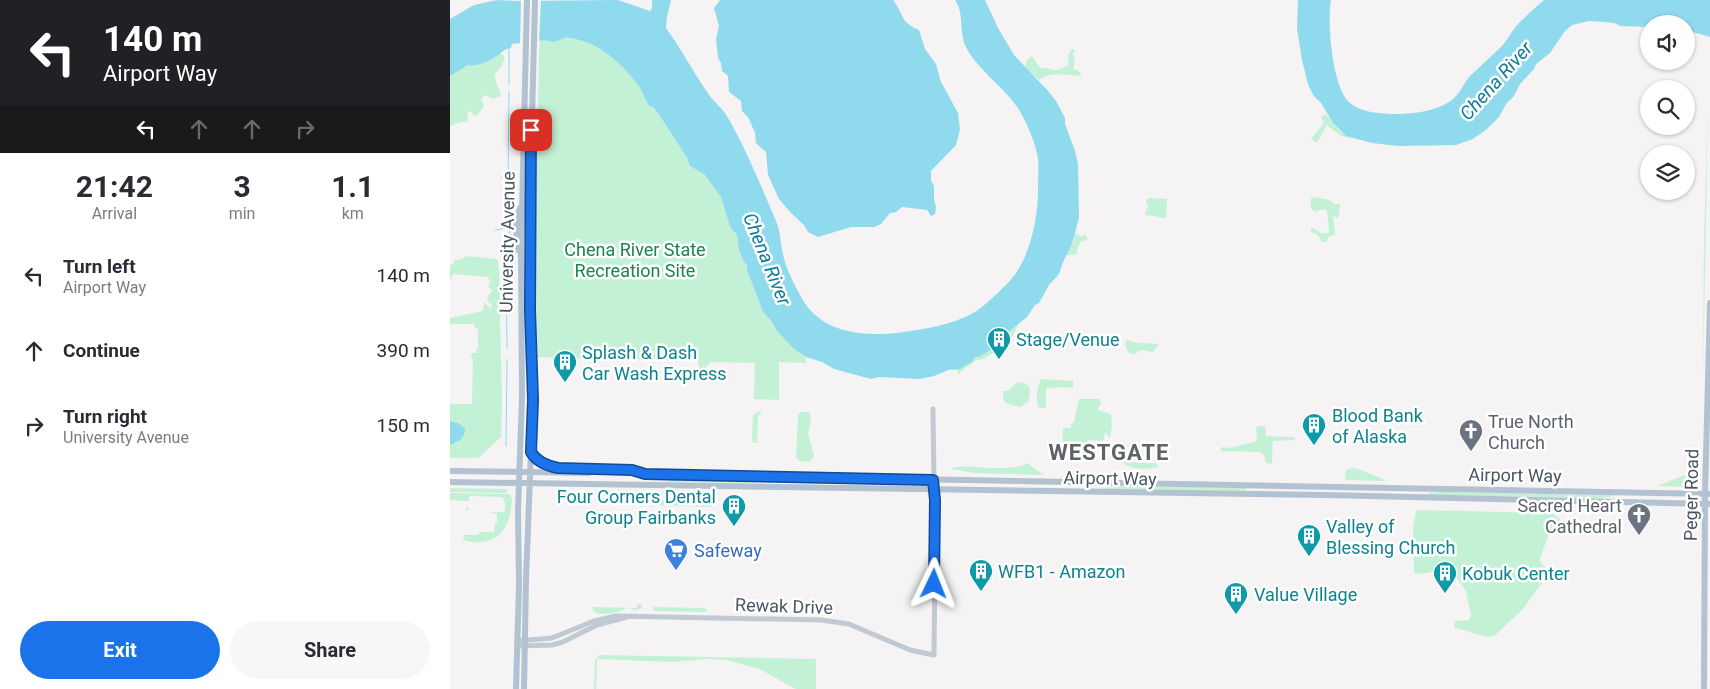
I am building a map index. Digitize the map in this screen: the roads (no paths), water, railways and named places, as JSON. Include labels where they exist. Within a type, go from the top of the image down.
[{"type":"highway","points":[[531,452],[535,458],[552,467],[632,470],[645,474]]},
{"type":"main road","name":"University Avenue","points":[[521,643],[519,472],[522,396],[522,202],[527,0]]},
{"type":"main road","name":"University Avenue","points":[[521,643],[530,484],[533,381],[529,237],[535,0]]},
{"type":"main road","points":[[510,253],[516,250],[517,219],[522,202]]},
{"type":"main road","name":"Peger Road","points":[[1704,689],[1710,303]]},
{"type":"main road","name":"Airport Way","points":[[450,471],[1707,494]]},
{"type":"main road","name":"Airport Way","points":[[450,482],[1707,504]]},
{"type":"main road","points":[[516,689],[521,643]]},
{"type":"main road","points":[[521,643],[524,689]]},
{"type":"street","points":[[933,409],[934,489]]},
{"type":"street","name":"Rewak Drive","points":[[521,643],[552,645],[563,642],[597,625],[627,617],[835,621],[860,627],[910,650],[934,655],[934,489]]},
{"type":"water","name":"Chena River","points":[[497,0],[618,0],[650,11],[652,0],[671,0],[666,28],[704,88],[727,116],[741,141],[779,229],[787,268],[804,301],[812,312],[830,325],[852,332],[875,334],[897,333],[937,326],[956,321],[975,312],[998,293],[1011,279],[1025,257],[1029,246],[1033,233],[1038,196],[1036,148],[1027,125],[1016,106],[967,49],[964,43],[960,11],[955,0],[985,0],[998,28],[1014,55],[1056,101],[1065,118],[1065,124],[1075,151],[1078,164],[1079,218],[1072,244],[1059,274],[1027,317],[996,344],[994,348],[979,357],[975,357],[973,361],[960,369],[948,370],[934,376],[919,379],[879,377],[871,379],[834,369],[822,362],[806,357],[794,349],[763,312],[747,270],[747,265],[739,250],[737,235],[730,227],[721,197],[704,174],[690,166],[687,158],[658,113],[653,107],[649,106],[639,86],[613,58],[597,47],[579,40],[564,38],[554,42],[545,40],[512,44],[511,48],[491,60],[468,65],[450,76],[450,19],[474,5]]},
{"type":"water","points":[[720,0],[893,0],[908,24],[919,30],[925,49],[936,64],[941,82],[958,113],[960,130],[956,145],[931,171],[936,207],[935,214],[931,216],[927,210],[902,207],[896,212],[890,213],[881,224],[874,227],[851,227],[818,237],[808,232],[804,225],[779,199],[768,175],[766,152],[756,143],[755,133],[748,117],[742,111],[741,101],[729,92],[728,76],[722,71],[718,58],[716,39],[719,26],[714,8]]},
{"type":"water","name":"Chena River","points":[[1298,0],[1331,0],[1330,37],[1334,66],[1347,100],[1352,105],[1365,111],[1401,114],[1438,108],[1453,99],[1470,76],[1503,44],[1519,23],[1544,0],[1710,0],[1710,37],[1695,33],[1695,15],[1640,15],[1640,27],[1620,26],[1614,23],[1589,21],[1572,25],[1565,31],[1550,53],[1536,64],[1534,69],[1520,84],[1499,117],[1473,139],[1456,145],[1398,146],[1372,143],[1346,136],[1333,123],[1321,103],[1313,95],[1308,84],[1297,28]]},
{"type":"water","points":[[450,421],[458,423],[465,428],[461,439],[450,445]]},
{"type":"waterway","points":[[509,48],[509,85]]},
{"type":"waterway","points":[[508,250],[510,245],[508,186],[509,91]]},
{"type":"waterway","points":[[501,177],[508,176]]},
{"type":"waterway","points":[[495,230],[507,228]]},
{"type":"waterway","points":[[507,349],[506,262],[508,257]]},
{"type":"waterway","points":[[506,446],[507,360]]},
{"type":"place","name":"Stage/Venue","points":[[999,360]]},
{"type":"place","name":"Splash & Dash Car Wash Express","points":[[565,383]]},
{"type":"place","name":"Blood Bank of Alaska","points":[[1314,446]]},
{"type":"place","name":"True North Church","points":[[1471,452]]},
{"type":"place","name":"Four Corners Dental Group Fairbanks","points":[[734,527]]},
{"type":"place","name":"Sacred Heart Cathedral","points":[[1639,536]]},
{"type":"place","name":"Valley of Blessing Church","points":[[1309,557]]},
{"type":"place","name":"Safeway","points":[[676,571]]},
{"type":"place","name":"WFB1 - Amazon","points":[[981,592]]},
{"type":"place","name":"Kobuk Center","points":[[1445,594]]},
{"type":"place","name":"Value Village","points":[[1236,615]]},
{"type":"district","name":"WESTGATE","points":[[1109,452]]},
{"type":"park label","name":"Chena River State Recreation Site","points":[[635,259]]}]
